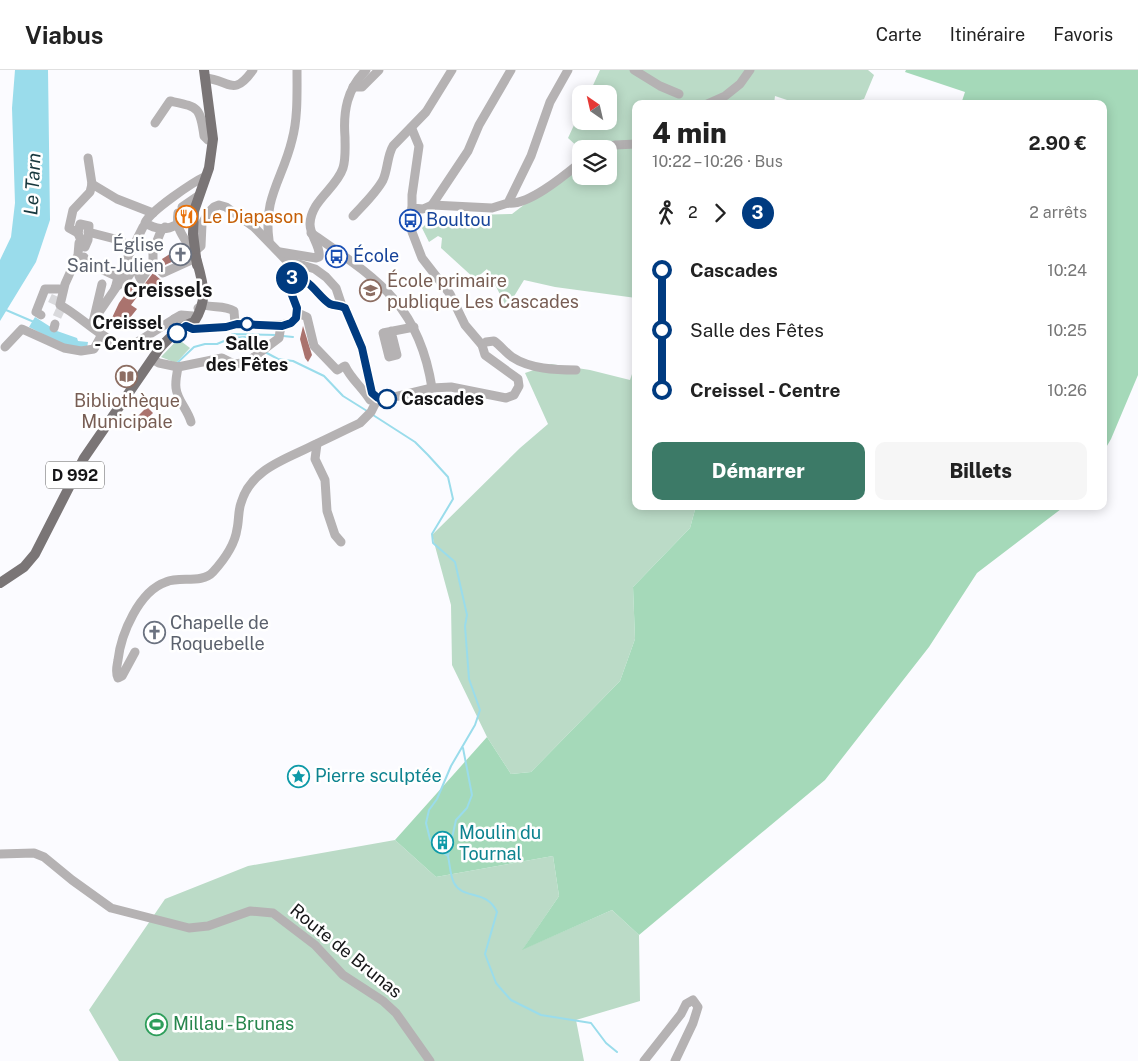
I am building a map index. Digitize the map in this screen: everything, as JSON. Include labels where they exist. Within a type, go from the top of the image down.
[{"type":"main road","points":[[194,316],[200,299],[193,225],[195,208],[207,172],[213,139],[206,78]]},
{"type":"main road","name":"D 992","points":[[0,583],[24,567],[35,554],[84,458],[164,343],[194,316]]},
{"type":"street","points":[[206,78],[230,86],[241,84],[253,70]]},
{"type":"street","points":[[269,240],[268,208],[292,140],[296,123],[297,70]]},
{"type":"street","points":[[280,252],[319,257],[320,251],[311,233],[312,212],[343,168],[345,104],[353,87],[366,70]]},
{"type":"street","points":[[353,87],[362,87],[379,70]]},
{"type":"street","points":[[353,216],[383,179],[393,146],[426,112],[452,70]]},
{"type":"street","points":[[432,205],[468,151],[479,125],[512,70]]},
{"type":"street","points":[[508,203],[531,156],[550,102],[568,70]]},
{"type":"street","points":[[634,70],[660,86],[679,94]]},
{"type":"street","points":[[716,100],[726,96],[740,84],[750,70]]},
{"type":"street","points":[[155,122],[170,102],[192,106],[201,115],[204,136],[208,140],[213,139]]},
{"type":"street","points":[[298,313],[307,317],[317,351],[337,370],[345,366],[370,400],[376,397],[390,398],[432,387],[451,387],[506,398],[517,392],[519,386],[518,379],[484,355],[482,345],[465,325],[450,294],[422,258],[412,232],[410,220],[419,146],[412,128]]},
{"type":"street","points":[[617,146],[632,144]]},
{"type":"street","points":[[80,237],[69,228],[73,210],[90,192],[92,184],[88,158]]},
{"type":"street","points":[[412,208],[422,209],[432,205],[492,208],[508,203],[515,204],[533,195],[572,168]]},
{"type":"street","points":[[115,289],[118,277],[134,249],[144,226],[153,213],[207,172]]},
{"type":"street","points":[[92,184],[117,198],[153,213]]},
{"type":"street","points":[[92,325],[115,289],[128,278],[138,264],[143,268],[139,276],[141,280],[151,264],[153,252],[163,229],[180,210],[198,196]]},
{"type":"street","points":[[151,264],[163,273],[168,271],[202,246],[202,224],[214,207],[219,205],[231,210],[269,240],[286,260],[315,269],[336,288],[342,306],[347,312],[362,348],[370,387],[376,397]]},
{"type":"street","points":[[180,210],[195,208]]},
{"type":"street","points":[[144,226],[168,230],[176,225],[180,210]]},
{"type":"street","points":[[176,225],[187,242],[195,250]]},
{"type":"street","points":[[88,232],[89,226],[80,237],[82,257],[62,289],[60,305],[79,316],[102,334],[123,347],[131,346],[174,319],[180,320],[214,308],[227,306],[234,311],[235,324]]},
{"type":"street","points":[[80,237],[88,232],[119,240],[134,249]]},
{"type":"street","points":[[311,233],[389,292],[398,302],[414,326],[422,344],[432,387]]},
{"type":"street","points":[[82,257],[106,275],[118,277]]},
{"type":"street","points":[[92,325],[106,275]]},
{"type":"street","points":[[298,313],[287,285],[288,280],[294,277],[314,288],[330,304],[342,306]]},
{"type":"street","points":[[41,315],[36,312],[46,298],[45,289],[62,289]]},
{"type":"street","points":[[194,316],[193,329],[226,327],[235,324],[282,326],[291,323],[298,313]]},
{"type":"street","points":[[152,359],[159,363],[178,367],[222,358],[234,364],[242,363],[279,338],[282,326]]},
{"type":"street","points":[[391,331],[414,326]]},
{"type":"street","points":[[6,347],[22,329],[64,348],[81,350],[94,349],[102,334]]},
{"type":"street","points":[[482,345],[486,342],[494,341],[513,358],[523,362],[551,369],[576,370]]},
{"type":"street","points":[[178,367],[177,395],[188,412],[191,422]]},
{"type":"street","points":[[134,652],[122,676],[118,678],[116,675],[120,643],[134,613],[146,597],[165,582],[202,578],[213,572],[232,544],[237,532],[240,505],[250,484],[267,468],[360,423],[370,413],[376,397]]},
{"type":"street","points":[[317,444],[315,459],[325,480],[326,511],[335,535],[341,542]]},
{"type":"street","name":"Route de Brunas","points":[[0,854],[34,853],[44,857],[111,908],[189,928],[208,926],[250,911],[273,913],[315,945],[344,975],[383,1001],[396,1013],[430,1061]]},
{"type":"street","points":[[644,1061],[681,1014],[686,1004],[693,1000],[698,1007],[695,1018],[675,1061]]},
{"type":"green space","points":[[600,70],[868,70],[874,75],[864,99],[860,100],[787,100],[775,96],[774,100],[632,100],[632,297],[555,287],[524,280],[507,308],[487,269],[475,279],[441,248],[442,238],[438,236],[429,242],[422,228],[434,216],[512,214],[572,168],[572,185],[617,185],[617,140],[572,140],[572,142],[568,138],[572,129],[618,130],[618,85],[593,85]]},
{"type":"green space","points":[[906,70],[1138,70],[1138,375],[1107,446],[1107,100],[962,100],[965,92],[905,72]]},
{"type":"green space","points":[[178,339],[190,348],[176,363],[161,357]]},
{"type":"green space","points":[[551,364],[590,370],[630,380],[632,374],[632,510],[695,510],[690,528],[633,587],[635,639],[620,681],[531,772],[511,774],[487,737],[452,665],[451,605],[432,535],[520,448],[548,424],[525,373]]},
{"type":"green space","points":[[695,510],[1060,510],[977,573],[929,647],[825,780],[639,935],[612,910],[522,950],[559,896],[553,856],[436,877],[395,840],[487,737],[511,774],[531,772],[620,681],[635,639],[633,587],[690,528]]},
{"type":"green space","points":[[395,840],[436,877],[553,856],[559,896],[523,949],[612,910],[639,935],[640,1001],[576,1020],[584,1061],[119,1061],[89,1010],[165,899],[248,866]]},
{"type":"water","name":"Le Tarn","points":[[15,70],[48,70],[50,220],[36,262],[0,321],[0,260],[11,237],[15,203],[12,108]]},
{"type":"water","points":[[35,317],[57,331],[77,338],[78,341],[88,342],[87,348],[68,347],[29,327]]},
{"type":"building","name":"Église Saint-Julien","points":[[180,244],[188,249],[189,254],[165,265],[162,259],[173,252],[171,249]]},
{"type":"building","points":[[153,273],[161,280],[148,296],[140,293],[131,305],[137,309],[129,319],[123,314],[116,328],[104,324],[110,322],[119,303],[134,282],[143,286]]},
{"type":"building","points":[[303,326],[312,355],[308,362],[305,358],[300,339]]},
{"type":"building","points":[[147,407],[153,413],[135,430],[130,424]]},
{"type":"waterway","points":[[6,310],[34,322]]},
{"type":"waterway","points":[[231,338],[232,334],[276,335]]},
{"type":"waterway","points":[[283,336],[293,337]]},
{"type":"waterway","points":[[176,364],[194,347],[205,344],[217,344],[231,338],[245,337],[262,349]]},
{"type":"waterway","points":[[265,352],[278,359],[293,361],[324,376],[343,396],[367,411]]},
{"type":"waterway","points":[[373,415],[415,442],[428,455],[448,477],[453,499],[432,534],[433,543],[455,562],[467,615],[465,626],[469,679],[480,710],[475,725],[451,766],[437,799],[429,810],[426,823],[430,839],[435,847],[448,856],[452,877],[458,888],[487,900],[497,912],[485,954],[496,983],[502,990],[511,1000],[541,1015],[591,1023],[606,1043],[617,1052]]},
{"type":"waterway","points":[[448,856],[456,820],[467,808],[472,795],[463,748]]},
{"type":"tunnel","points":[[50,298],[61,303]]},
{"type":"tunnel","points":[[57,317],[62,306]]},
{"type":"bus line","name":"3","points":[[177,333],[186,326],[193,329],[226,327],[237,324],[287,325],[294,321],[298,313],[287,285],[288,280],[294,277],[314,288],[330,304],[345,308],[362,348],[372,393],[378,398],[387,399]]},
{"type":"place","name":"Le Diapason","points":[[186,217]]},
{"type":"place","name":"Boultou","points":[[410,220]]},
{"type":"place","name":"Église Saint-Julien","points":[[180,255]]},
{"type":"place","name":"École","points":[[337,256]]},
{"type":"place","name":"École primaire publique Les Cascades","points":[[371,291]]},
{"type":"place","name":"Salle des Fêtes","points":[[247,324]]},
{"type":"place","name":"Creissel - Centre","points":[[177,333]]},
{"type":"place","name":"Bibliothèque Municipale","points":[[127,376]]},
{"type":"place","name":"Cascades","points":[[387,399]]},
{"type":"place","name":"Chapelle de Roquebelle","points":[[154,633]]},
{"type":"place","name":"Pierre sculptée","points":[[299,776]]},
{"type":"place","name":"Moulin du Tournal","points":[[443,843]]},
{"type":"place","name":"Millau - Brunas","points":[[157,1024]]},
{"type":"district","name":"Creissels","points":[[168,290]]}]
